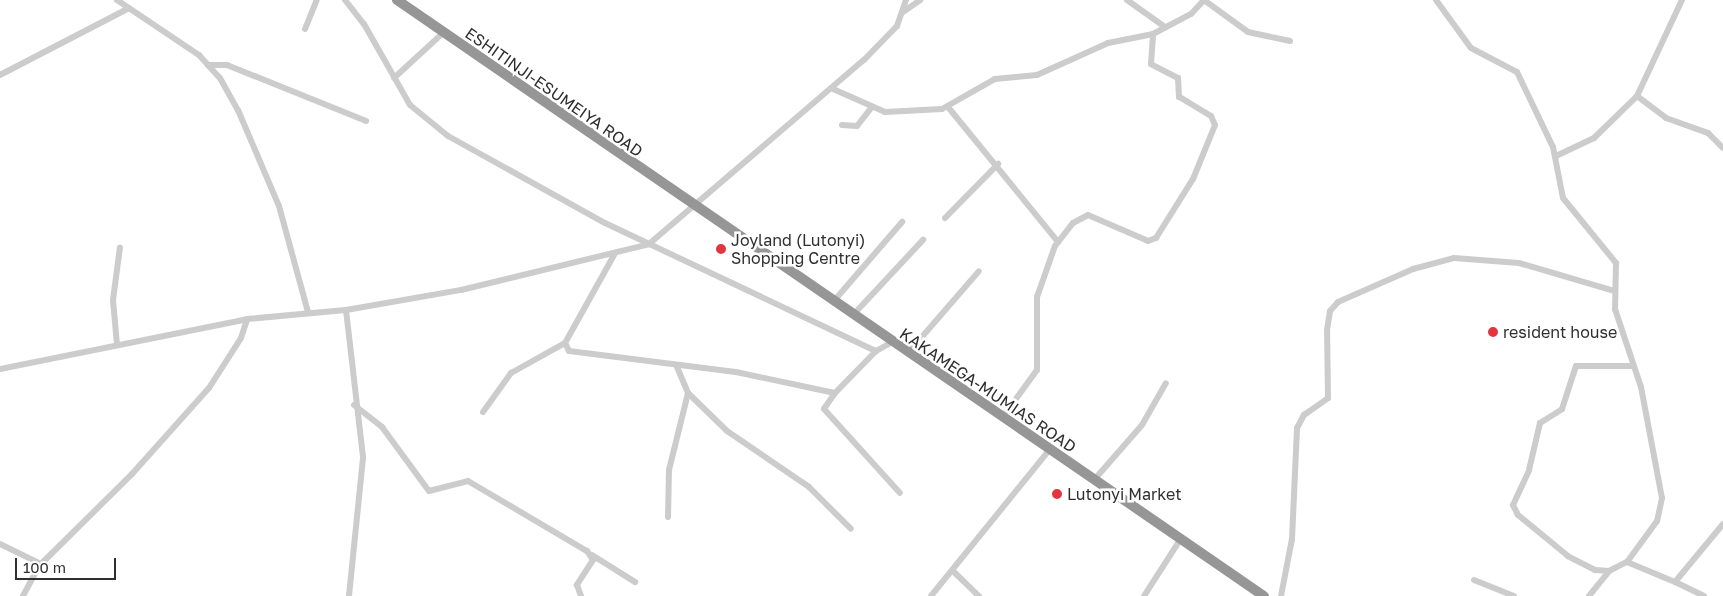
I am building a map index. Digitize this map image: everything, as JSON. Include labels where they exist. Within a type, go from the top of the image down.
[{"type":"highway","name":"ESHITINJI-ESUMEIYA ROAD","points":[[397,0],[695,209]]},
{"type":"highway","name":"KAKAMEGA-MUMIAS ROAD","points":[[695,209],[1264,596]]},
{"type":"street","points":[[117,0],[208,65],[238,110],[280,206],[308,312]]},
{"type":"street","points":[[305,29],[317,0]]},
{"type":"street","points":[[345,0],[410,105],[448,136],[649,244],[876,351]]},
{"type":"street","points":[[0,370],[247,319],[346,310],[461,290],[614,256],[649,244],[695,209],[833,90],[895,29],[906,0]]},
{"type":"street","points":[[903,12],[920,0]]},
{"type":"street","points":[[1127,0],[1165,26]]},
{"type":"street","points":[[833,90],[872,107],[906,114],[948,106],[995,79],[1037,75],[1108,43],[1153,34],[1191,14],[1204,0],[1248,32],[1290,41]]},
{"type":"street","points":[[1436,0],[1471,48],[1517,72],[1556,156],[1563,198],[1616,262],[1614,291],[1660,478],[1662,511],[1627,562],[1609,571],[1589,596]]},
{"type":"street","points":[[1556,156],[1594,138],[1637,96],[1682,0]]},
{"type":"street","points":[[0,75],[129,8]]},
{"type":"street","points":[[394,78],[443,33]]},
{"type":"street","points":[[1002,418],[1037,370],[1038,290],[1058,242],[1074,223],[1088,215],[1152,240],[1193,179],[1214,120],[1180,98],[1175,76],[1151,64],[1153,34]]},
{"type":"street","points":[[208,65],[227,65],[366,121]]},
{"type":"street","points":[[1637,96],[1666,118],[1708,133],[1723,148]]},
{"type":"street","points":[[948,106],[998,164],[1058,242]]},
{"type":"street","points":[[842,125],[857,126],[872,107]]},
{"type":"street","points":[[945,218],[998,164]]},
{"type":"street","points":[[833,302],[902,222]]},
{"type":"street","points":[[853,315],[923,240]]},
{"type":"street","points":[[117,345],[114,283],[120,247]]},
{"type":"street","points":[[483,412],[511,374],[565,342],[614,256]]},
{"type":"street","points":[[1281,596],[1292,539],[1297,428],[1299,419],[1328,398],[1327,330],[1330,311],[1338,302],[1413,269],[1454,258],[1519,263],[1614,291]]},
{"type":"street","points":[[908,353],[979,271]]},
{"type":"street","points":[[346,310],[354,404],[363,458],[349,596]]},
{"type":"street","points":[[22,596],[41,564],[209,388],[241,338],[247,319]]},
{"type":"street","points":[[565,342],[573,352],[677,367],[736,372],[835,393]]},
{"type":"street","points":[[892,342],[876,351],[835,393],[824,409],[900,493]]},
{"type":"street","points":[[1609,571],[1595,570],[1568,556],[1518,515],[1513,505],[1529,470],[1540,422],[1562,409],[1576,366],[1633,366]]},
{"type":"street","points":[[677,367],[688,393],[727,431],[809,487],[850,529]]},
{"type":"street","points":[[1094,480],[1142,424],[1166,383]]},
{"type":"street","points":[[668,517],[668,470],[688,393]]},
{"type":"street","points":[[354,404],[382,427],[429,491],[460,480],[476,484],[635,582]]},
{"type":"street","points":[[931,596],[954,572],[1050,449]]},
{"type":"street","points":[[1675,582],[1723,524]]},
{"type":"street","points":[[1144,596],[1180,540]]},
{"type":"street","points":[[0,544],[41,564]]},
{"type":"street","points":[[581,596],[577,585],[592,564],[592,555]]},
{"type":"street","points":[[1627,562],[1704,596]]},
{"type":"street","points":[[954,572],[979,596]]},
{"type":"street","points":[[1474,580],[1514,596]]},
{"type":"place","name":"Joyland (Lutonyi) Shopping Centre","points":[[721,249]]},
{"type":"place","name":"resident house","points":[[1493,332]]},
{"type":"place","name":"Lutonyi Market","points":[[1057,494]]}]
